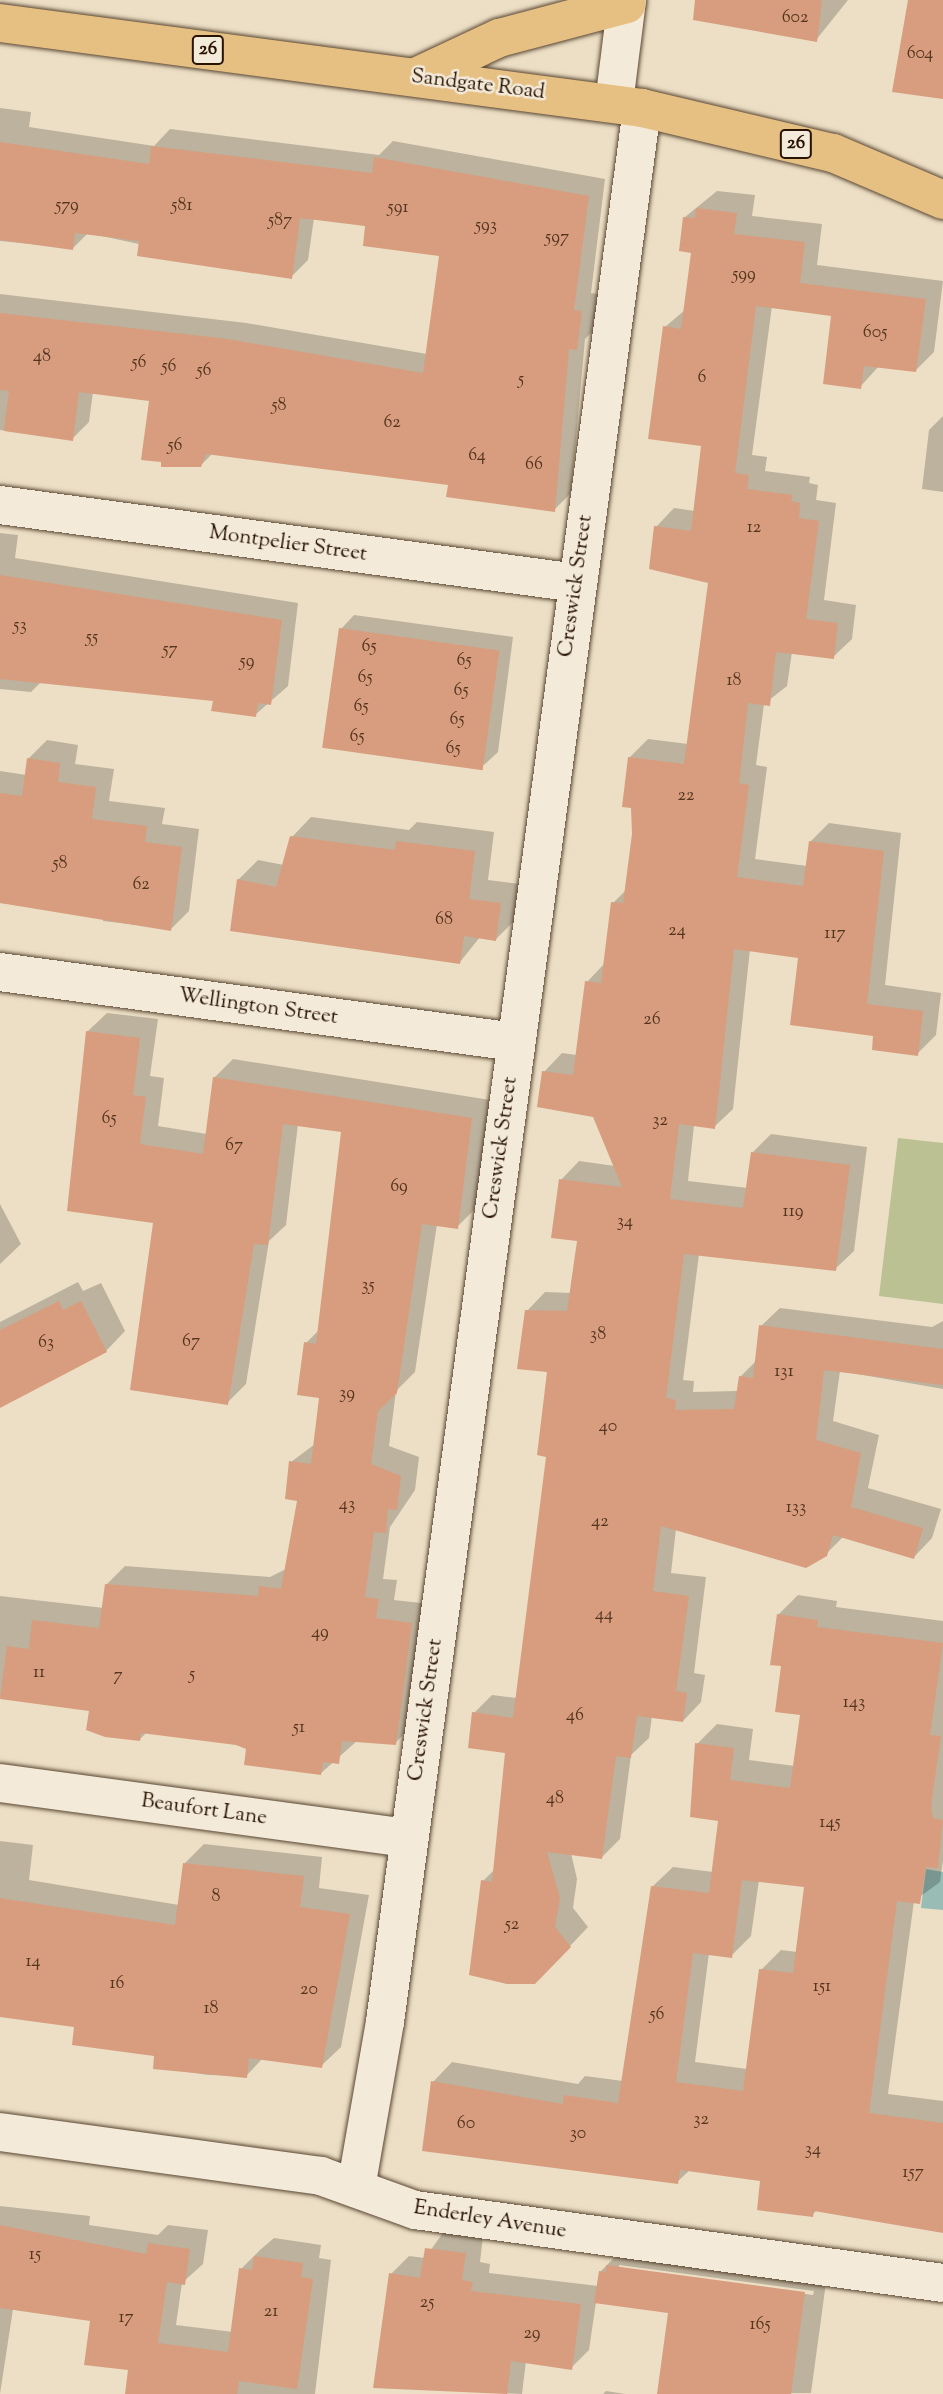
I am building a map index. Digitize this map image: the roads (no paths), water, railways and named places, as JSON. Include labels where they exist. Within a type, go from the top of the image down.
[{"type":"highway","points":[[416,77],[499,38],[627,2]]},
{"type":"highway","name":"Sandgate Road","points":[[0,23],[628,106],[832,153],[943,200]]},
{"type":"street","name":"Creswick Street","points":[[356,2188],[409,1838],[577,583],[628,106],[627,2]]},
{"type":"street","name":"Montpelier Street","points":[[0,505],[577,583]]},
{"type":"street","name":"Wellington Street","points":[[0,972],[515,1042]]},
{"type":"street","name":"Beaufort Lane","points":[[0,1783],[409,1838]]},
{"type":"street","name":"Enderley Avenue","points":[[0,2132],[296,2172],[356,2188],[415,2210],[943,2283]]},
{"type":"water","points":[[926,1869],[943,1872],[943,1910],[921,1908]]}]
